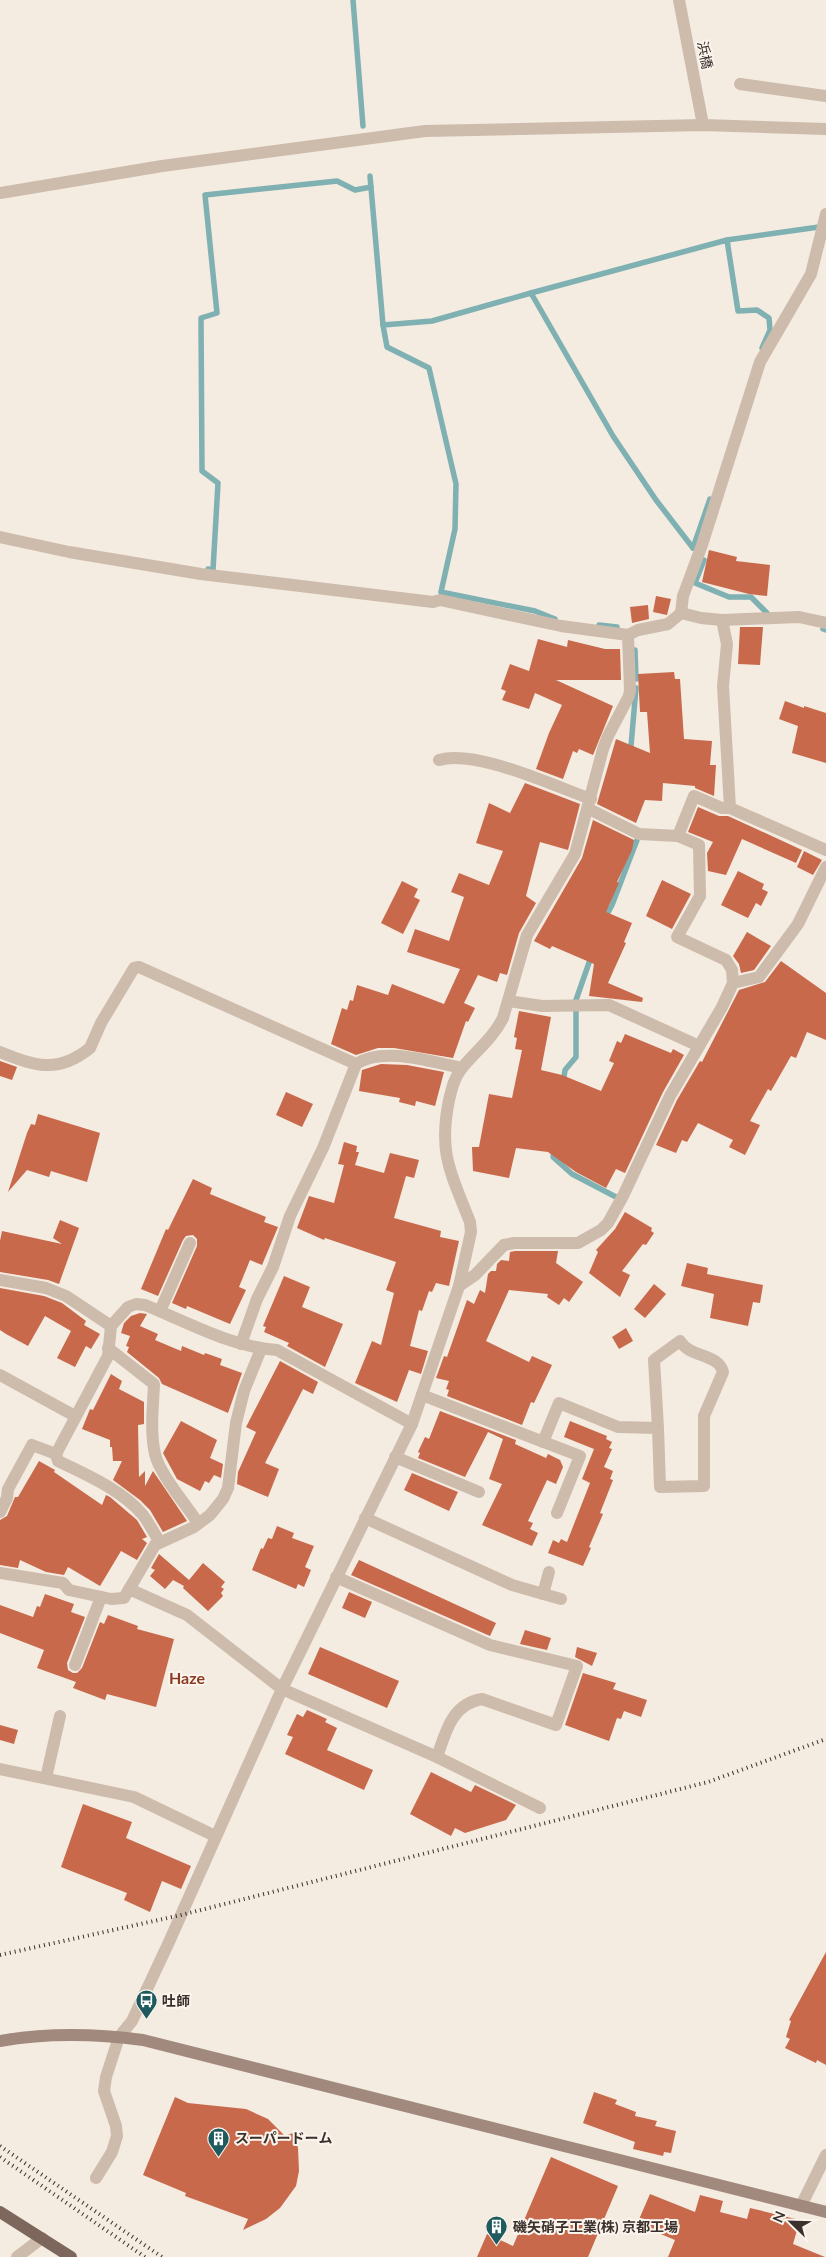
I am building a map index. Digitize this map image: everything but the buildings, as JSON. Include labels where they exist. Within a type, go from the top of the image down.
[{"type":"main road","points":[[0,2212],[71,2257]]},
{"type":"street","name":"浜橋","points":[[678,0],[702,120]]},
{"type":"street","points":[[740,84],[826,96]]},
{"type":"street","points":[[0,193],[162,166],[425,131],[702,120],[826,129]]},
{"type":"street","points":[[0,537],[69,552],[201,574],[433,602],[440,600],[561,626],[628,635],[638,630],[668,624],[681,613],[683,596],[702,545],[760,362],[811,274],[826,214]]},
{"type":"street","points":[[681,613],[701,618],[722,620],[799,617],[826,623]]},
{"type":"street","points":[[722,620],[728,644],[723,686],[730,808]]},
{"type":"street","points":[[96,2178],[112,2152],[117,2136],[116,2126],[104,2091],[106,2077],[119,2037],[132,2021],[170,1942],[215,1836],[282,1689],[412,1424],[460,1286],[471,1232],[470,1222],[447,1163],[444,1143],[444,1127],[454,1081],[462,1068],[499,1027],[527,935],[575,854],[608,736],[630,690],[628,635]]},
{"type":"street","points":[[439,760],[455,757],[496,765],[590,804],[639,834],[678,836],[699,845],[700,896],[677,937],[726,960],[732,970],[733,983],[670,1096],[624,1196],[608,1223],[601,1230],[578,1243],[514,1243],[504,1245],[475,1275],[460,1286]]},
{"type":"street","points":[[678,836],[694,796],[722,808],[730,808],[826,850]]},
{"type":"street","points":[[733,983],[759,977],[798,924],[826,867]]},
{"type":"street","points":[[0,1052],[44,1066],[63,1065],[82,1055],[90,1048],[124,982],[134,968],[139,967],[356,1064]]},
{"type":"street","points":[[508,1000],[542,1006],[609,1005],[699,1046]]},
{"type":"street","points":[[241,1344],[257,1299],[273,1267],[290,1216],[323,1148],[356,1064],[376,1055],[413,1058],[462,1068]]},
{"type":"street","points":[[160,1311],[190,1243]]},
{"type":"street","points":[[0,1280],[46,1288],[66,1296],[111,1326]]},
{"type":"street","points":[[160,1541],[143,1515],[131,1504],[91,1477],[58,1461],[56,1454],[108,1356],[111,1326],[128,1307],[136,1304],[145,1305],[241,1344],[261,1349],[277,1350],[412,1424]]},
{"type":"street","points":[[680,1341],[685,1348],[719,1363],[723,1372],[704,1416],[704,1486],[660,1487],[658,1428],[654,1360],[680,1341]]},
{"type":"street","points":[[108,1348],[154,1384],[152,1430],[155,1455],[198,1523]]},
{"type":"street","points":[[0,1573],[63,1583],[68,1590],[101,1597],[116,1600],[124,1598],[150,1549],[160,1541],[198,1523],[218,1507],[228,1488],[236,1423],[244,1391],[261,1349]]},
{"type":"street","points":[[0,1375],[75,1416]]},
{"type":"street","points":[[422,1395],[580,1456],[557,1513]]},
{"type":"street","points":[[543,1442],[559,1403],[618,1427],[658,1428]]},
{"type":"street","points":[[0,1512],[7,1498],[4,1487],[32,1445],[56,1454]]},
{"type":"street","points":[[395,1457],[478,1492]]},
{"type":"street","points":[[365,1518],[512,1585],[561,1600]]},
{"type":"street","points":[[543,1594],[549,1572]]},
{"type":"street","points":[[336,1577],[490,1645],[577,1666],[556,1725],[482,1699],[473,1701],[464,1704],[448,1723],[437,1756]]},
{"type":"street","points":[[129,1589],[187,1615],[282,1689],[437,1756],[540,1808]]},
{"type":"street","points":[[75,1665],[101,1597]]},
{"type":"street","points":[[46,1778],[60,1716]]},
{"type":"street","points":[[0,1769],[134,1797],[215,1836]]},
{"type":"street","points":[[0,2041],[71,2036],[119,2037],[143,2040],[826,2212]]},
{"type":"street","points":[[801,2206],[826,2156]]},
{"type":"street","points":[[17,2257],[42,2238]]},
{"type":"waterway","points":[[353,0],[363,126]]},
{"type":"waterway","points":[[370,176],[383,325],[387,347],[429,368],[456,484],[455,529],[441,592],[535,611],[555,619]]},
{"type":"waterway","points":[[208,569],[213,570],[218,483],[202,471],[201,318],[217,313],[205,195],[337,181],[355,190],[371,187]]},
{"type":"waterway","points":[[727,240],[819,227]]},
{"type":"waterway","points":[[531,293],[727,240],[738,311],[757,310],[769,318],[770,330],[762,348]]},
{"type":"waterway","points":[[383,325],[432,321],[531,293],[613,436],[656,500],[693,548]]},
{"type":"waterway","points":[[693,548],[710,499]]},
{"type":"waterway","points":[[704,560],[695,583],[729,597],[751,597],[767,613]]},
{"type":"waterway","points":[[599,625],[617,627]]},
{"type":"waterway","points":[[635,650],[636,679]]},
{"type":"waterway","points":[[629,751],[636,688]]},
{"type":"waterway","points":[[604,920],[612,905],[637,840]]},
{"type":"waterway","points":[[563,1084],[565,1070],[576,1057],[576,1000],[591,957]]},
{"type":"waterway","points":[[554,1150],[553,1157],[572,1174],[616,1197]]},
{"type":"railway","points":[[0,1955],[181,1915],[708,1782],[826,1739]]},
{"type":"railway","points":[[0,2146],[162,2257]]},
{"type":"railway","points":[[0,2157],[145,2257]]},
{"type":"place","name":"吐師","points":[[146,2020]]},
{"type":"place","name":"スーパードーム","points":[[219,2157]]},
{"type":"place","name":"磯矢硝子工業(株) 京都工場","points":[[497,2246]]},
{"type":"district","name":"Haze","points":[[187,1678]]}]
